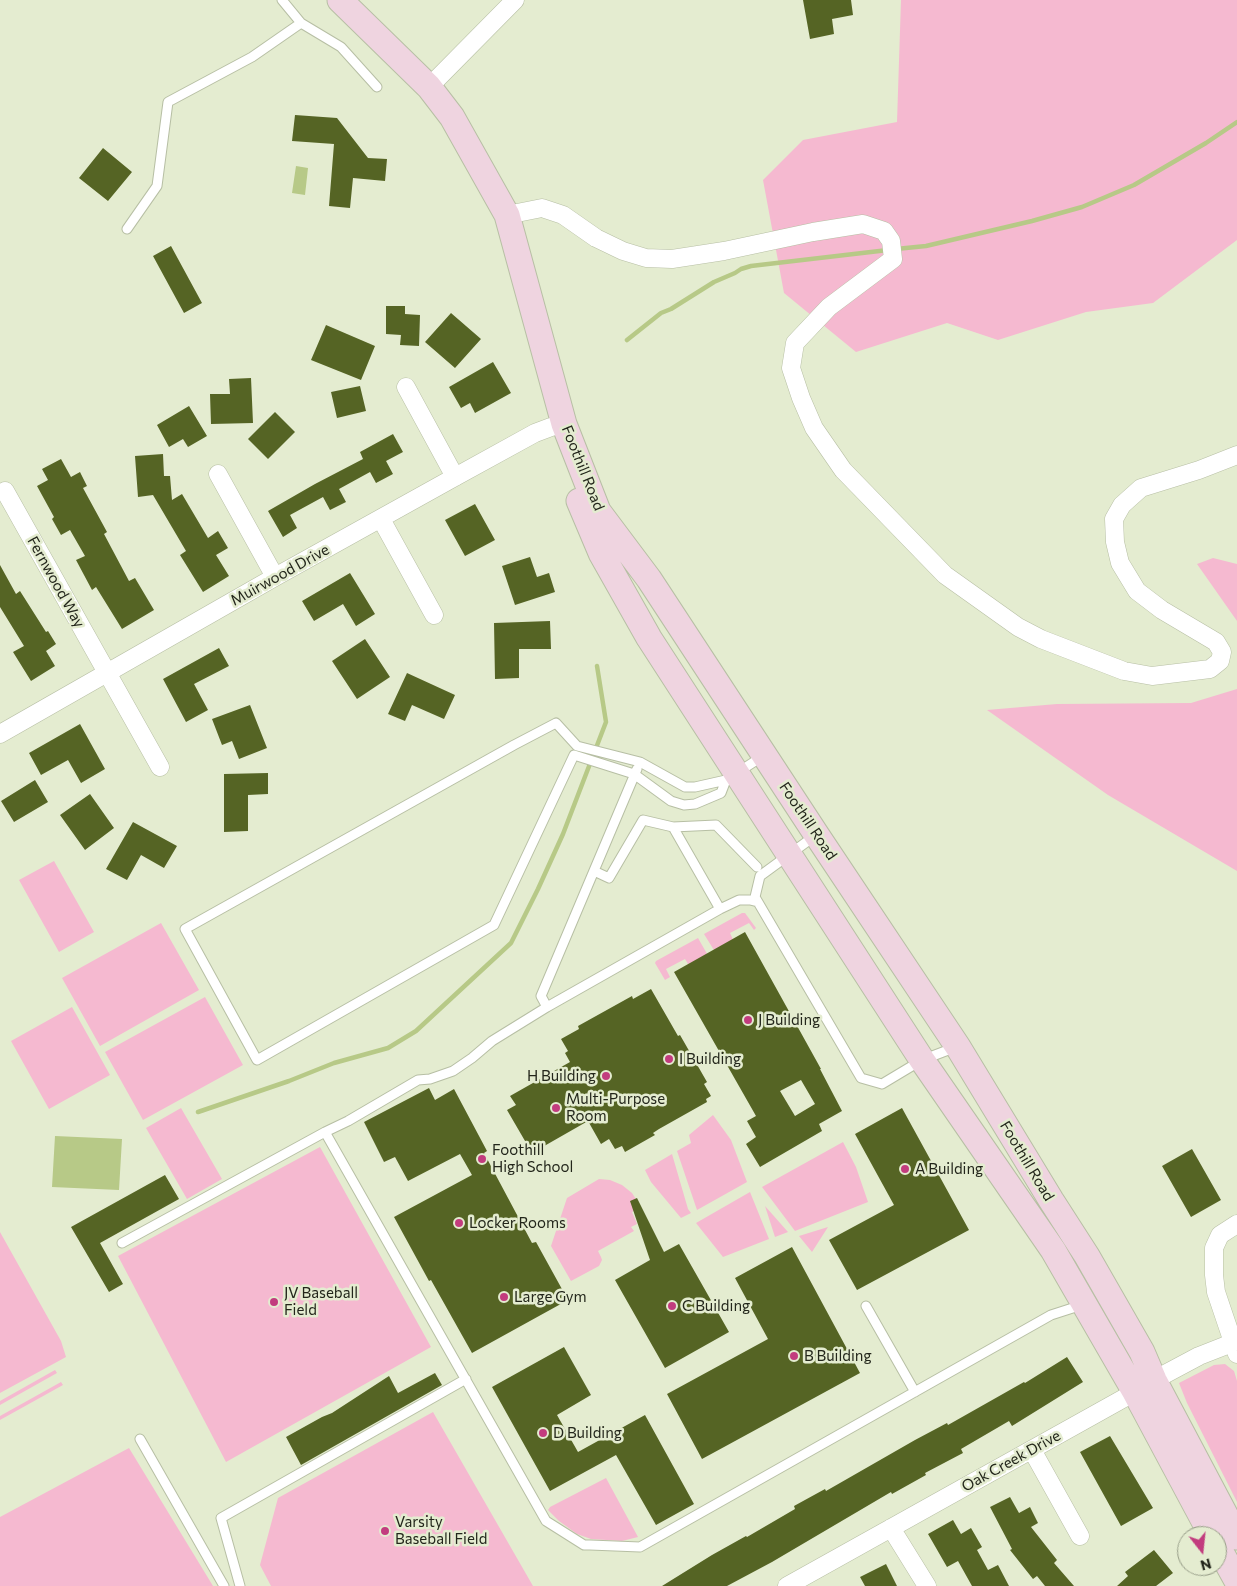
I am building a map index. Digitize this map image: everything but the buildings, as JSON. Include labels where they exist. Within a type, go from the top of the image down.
[{"type":"main road","name":"Foothill Road","points":[[340,0],[429,86],[452,117],[507,215],[573,487],[601,554],[649,638],[732,776],[789,855],[922,1060],[1053,1250],[1085,1304],[1144,1386],[1237,1537]]},
{"type":"main road","name":"Foothill Road","points":[[429,86],[484,190],[558,425],[598,511],[649,579],[764,756],[958,1046],[1087,1256],[1142,1352],[1144,1386],[1207,1526]]},
{"type":"main road","points":[[1227,1563],[1237,1581]]},
{"type":"street","points":[[429,86],[516,0]]},
{"type":"street","points":[[507,215],[542,208],[563,215],[596,238],[623,251],[646,258],[672,259],[863,224],[884,231],[891,241],[893,259],[829,307],[795,343],[791,368],[814,428],[843,470],[944,575],[1018,628],[1041,639],[1124,670],[1152,676],[1210,669],[1220,661],[1222,652],[1216,642],[1162,610],[1137,591],[1120,564],[1115,542],[1114,519],[1122,505],[1141,488],[1199,470],[1237,455]]},
{"type":"street","points":[[406,387],[455,477]]},
{"type":"street","name":"Muirwood Drive","points":[[0,734],[455,477],[535,433],[558,425]]},
{"type":"street","points":[[218,474],[275,577]]},
{"type":"street","name":"Fernwood Way","points":[[5,490],[106,674],[160,767]]},
{"type":"street","points":[[380,519],[434,615]]},
{"type":"street","points":[[1235,1346],[1216,1292],[1214,1248],[1220,1235],[1237,1224]]},
{"type":"street","name":"Oak Creek Drive","points":[[787,1586],[1198,1356],[1235,1346]]},
{"type":"street","points":[[1032,1450],[1080,1536]]},
{"type":"street","points":[[890,1528],[927,1586]]},
{"type":"lane","points":[[282,0],[302,23],[341,47],[377,86]]},
{"type":"lane","points":[[127,229],[157,186],[168,102],[252,57],[302,23]]},
{"type":"lane","points":[[732,776],[721,793],[695,804],[684,805],[671,801],[634,774],[574,755],[494,925],[257,1060],[185,929],[506,749],[556,723],[577,746],[640,762],[685,787],[696,787],[732,776],[764,756]]},
{"type":"lane","points":[[547,1007],[541,996],[640,762]]},
{"type":"lane","points":[[594,871],[609,878],[643,820],[673,828],[716,825],[756,867]]},
{"type":"lane","points":[[673,828],[720,909]]},
{"type":"lane","points":[[816,834],[760,876],[756,897],[861,1078],[882,1084],[922,1060],[958,1046]]},
{"type":"lane","points":[[122,1243],[348,1121],[418,1080],[430,1079],[453,1071],[492,1041],[547,1007],[720,909],[739,900],[758,902]]},
{"type":"lane","points":[[325,1132],[546,1521],[584,1545],[640,1548],[1051,1315],[1085,1304]]},
{"type":"lane","points":[[866,1306],[915,1392]]},
{"type":"lane","points":[[240,1586],[221,1518],[466,1379]]},
{"type":"lane","points":[[140,1440],[224,1586]]},
{"type":"shaded area","points":[[901,0],[1237,0],[1237,240],[1153,303],[1086,312],[998,340],[947,323],[856,352],[784,293],[763,180],[803,140],[897,122]]},
{"type":"shaded area","points":[[296,166],[308,168],[305,195],[292,193]]},
{"type":"shaded area","points":[[1213,558],[1237,564],[1237,621],[1197,564]]},
{"type":"shaded area","points":[[1237,689],[1237,871],[1108,795],[987,710],[1057,704],[1191,703]]},
{"type":"shaded area","points":[[54,861],[94,932],[59,952],[19,880]]},
{"type":"shaded area","points":[[745,913],[756,928],[754,930],[749,923],[730,933],[735,944],[717,955],[704,934]]},
{"type":"shaded area","points":[[161,923],[199,990],[100,1046],[62,978]]},
{"type":"shaded area","points":[[698,938],[710,959],[691,969],[685,959],[666,969],[670,977],[665,980],[655,963],[656,961]]},
{"type":"shaded area","points":[[205,997],[243,1065],[143,1120],[105,1052]]},
{"type":"shaded area","points":[[72,1007],[110,1075],[49,1109],[11,1041]]},
{"type":"shaded area","points":[[181,1108],[222,1179],[187,1199],[146,1128]]},
{"type":"shaded area","points":[[713,1115],[731,1140],[747,1182],[697,1210],[677,1151],[691,1143],[689,1135]]},
{"type":"shaded area","points":[[55,1136],[122,1139],[119,1190],[52,1187]]},
{"type":"shaded area","points":[[843,1142],[856,1167],[868,1202],[795,1231],[762,1187]]},
{"type":"shaded area","name":"JV Baseball Field","points":[[320,1147],[431,1347],[226,1462],[118,1256]]},
{"type":"shaded area","points":[[672,1154],[688,1209],[691,1213],[681,1218],[651,1182],[645,1170]]},
{"type":"shaded area","points":[[599,1179],[610,1180],[622,1185],[632,1193],[641,1207],[632,1212],[637,1224],[631,1227],[634,1231],[598,1251],[602,1260],[599,1266],[571,1281],[551,1246],[567,1198]]},
{"type":"shaded area","points":[[750,1192],[769,1239],[723,1257],[696,1223]]},
{"type":"shaded area","points":[[765,1206],[788,1232],[775,1237]]},
{"type":"shaded area","points":[[828,1227],[812,1252],[799,1236]]},
{"type":"shaded area","points":[[0,1232],[61,1341],[66,1357],[0,1393]]},
{"type":"shaded area","points":[[1225,1364],[1234,1371],[1237,1381],[1237,1502],[1187,1403],[1179,1383],[1214,1365]]},
{"type":"shaded area","points":[[55,1370],[57,1373],[0,1405],[0,1401]]},
{"type":"shaded area","points":[[61,1382],[63,1385],[0,1420],[0,1416]]},
{"type":"shaded area","name":"Varsity Baseball Field","points":[[433,1412],[533,1586],[271,1586],[260,1565],[278,1498]]},
{"type":"shaded area","points":[[129,1448],[213,1586],[0,1586],[0,1517]]},
{"type":"shaded area","points":[[606,1478],[638,1537],[622,1541],[591,1539],[577,1534],[548,1510],[550,1507]]},
{"type":"waterway","points":[[896,249],[926,246],[1082,207],[1134,185],[1206,143],[1237,122]]},
{"type":"waterway","points":[[627,340],[661,313],[671,309],[714,282],[741,269],[751,266],[888,250]]},
{"type":"waterway","points":[[198,1112],[289,1081],[334,1063],[388,1048],[416,1031],[511,943],[563,834],[606,722],[597,666]]},
{"type":"place","name":"J Building","points":[[748,1020]]},
{"type":"place","name":"I Building","points":[[669,1059]]},
{"type":"place","name":"H Building","points":[[606,1076]]},
{"type":"place","name":"Multi-Purpose Room","points":[[556,1108]]},
{"type":"place","name":"Foothill High School","points":[[482,1159]]},
{"type":"place","name":"A Building","points":[[905,1169]]},
{"type":"place","name":"Locker Rooms","points":[[459,1223]]},
{"type":"place","name":"Large Gym","points":[[504,1297]]},
{"type":"place","name":"JV Baseball Field","points":[[274,1302]]},
{"type":"place","name":"C Building","points":[[672,1306]]},
{"type":"place","name":"B Building","points":[[794,1356]]},
{"type":"place","name":"D Building","points":[[543,1433]]},
{"type":"place","name":"Varsity Baseball Field","points":[[385,1531]]}]
